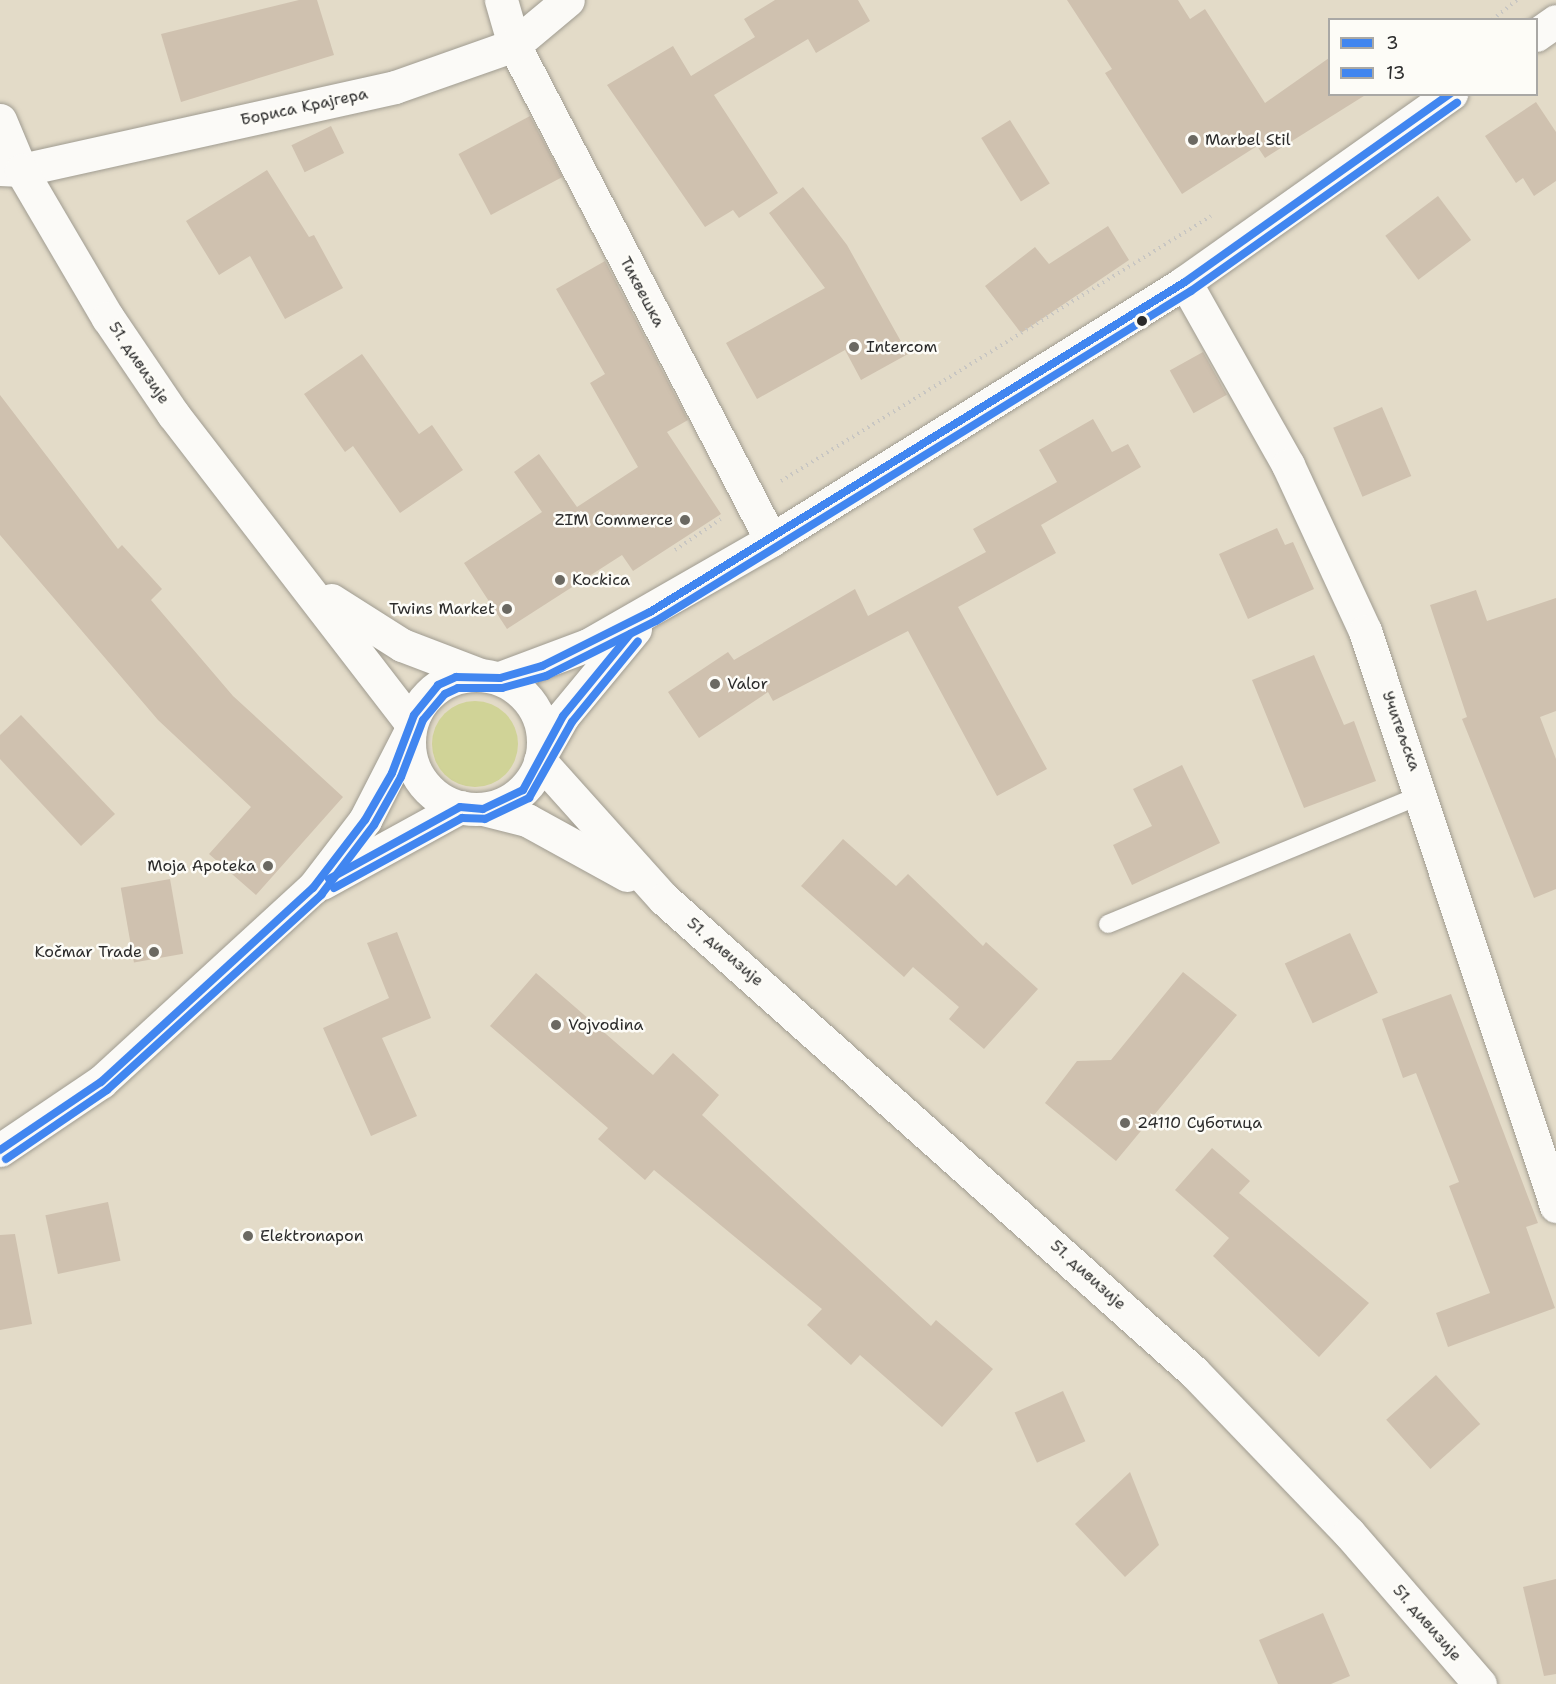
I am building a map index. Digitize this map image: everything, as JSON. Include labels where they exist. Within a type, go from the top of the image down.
[{"type":"street","name":"Тиквешка","points":[[501,0],[514,45],[771,540]]},
{"type":"street","name":"Бориса Крајгера","points":[[11,169],[395,87],[514,45],[568,0]]},
{"type":"street","points":[[1538,34],[1556,21]]},
{"type":"street","points":[[0,1150],[101,1082],[313,888],[365,820],[424,698],[438,685],[551,662],[650,612],[771,540],[1185,282],[1448,96]]},
{"type":"street","name":"51. дивизије","points":[[0,120],[11,169],[108,318],[173,414],[309,585],[410,729]]},
{"type":"street","name":"Учитељска","points":[[1185,282],[1288,465],[1365,631],[1423,794],[1556,1206]]},
{"type":"street","name":"51. дивизије","points":[[309,585],[402,645],[489,676]]},
{"type":"street","points":[[313,888],[472,808],[523,790],[570,707],[650,612]]},
{"type":"street","points":[[489,676],[534,707],[541,756]]},
{"type":"street","points":[[410,729],[409,754],[427,788],[472,808]]},
{"type":"street","name":"51. дивизије","points":[[541,756],[664,899],[1194,1372],[1349,1533],[1480,1684]]},
{"type":"street","name":"51. дивизије","points":[[472,808],[526,820],[664,899]]},
{"type":"lane","points":[[1108,924],[1423,794]]},
{"type":"path","points":[[1494,18],[1517,0]]},
{"type":"path","points":[[751,500],[1217,212]]},
{"type":"green space","points":[[467,701],[483,701],[506,713],[515,727],[518,744],[515,761],[506,775],[483,787],[467,787],[451,780],[439,768],[432,752],[432,736],[439,720],[451,708]]},
{"type":"building","points":[[299,0],[317,0],[334,55],[181,102],[161,34]]},
{"type":"building","points":[[775,0],[858,0],[870,21],[816,53],[808,39],[714,95],[778,193],[739,218],[733,210],[705,227],[607,85],[673,46],[691,76],[755,37],[744,19]]},
{"type":"building","points":[[1067,0],[1178,0],[1190,19],[1205,9],[1265,103],[1328,59],[1328,96],[1364,96],[1265,158],[1257,146],[1182,194],[1105,73],[1112,69]]},
{"type":"building","points":[[1536,102],[1556,132],[1556,181],[1534,196],[1523,178],[1516,183],[1485,136]]},
{"type":"building","points":[[530,116],[562,177],[491,215],[458,154]]},
{"type":"building","points":[[1010,120],[1050,184],[1021,202],[981,138]]},
{"type":"building","points":[[331,126],[344,153],[305,172],[291,145]]},
{"type":"building","points":[[267,170],[309,237],[314,235],[343,288],[285,319],[250,256],[219,275],[186,221]]},
{"type":"building","points":[[803,187],[847,245],[908,354],[861,380],[845,350],[757,399],[726,343],[825,288],[769,213]]},
{"type":"building","points":[[1438,196],[1471,240],[1418,280],[1385,236]]},
{"type":"building","points":[[1108,226],[1129,260],[1021,333],[985,286],[1035,247],[1049,264]]},
{"type":"building","points":[[605,261],[688,420],[667,432],[721,514],[633,571],[622,555],[507,629],[464,563],[542,512],[514,472],[539,454],[577,507],[638,467],[590,383],[605,374],[556,289]]},
{"type":"building","points":[[1203,352],[1227,395],[1194,413],[1170,370]]},
{"type":"building","points":[[362,354],[419,434],[432,425],[463,470],[400,513],[353,446],[345,452],[304,394]]},
{"type":"building","points":[[0,395],[118,549],[122,545],[162,589],[151,600],[233,696],[343,797],[256,895],[209,854],[251,807],[158,720],[0,535]]},
{"type":"building","points":[[1382,407],[1411,476],[1363,497],[1333,428]]},
{"type":"building","points":[[1093,419],[1112,452],[1128,444],[1141,467],[1041,525],[1056,553],[958,607],[1047,769],[997,796],[908,631],[773,701],[768,692],[699,738],[668,692],[728,652],[734,660],[855,589],[868,616],[986,552],[973,529],[1057,482],[1039,450]]},
{"type":"building","points":[[1277,528],[1285,545],[1293,542],[1314,589],[1248,619],[1219,554]]},
{"type":"building","points":[[1476,590],[1487,621],[1556,598],[1556,711],[1540,717],[1556,759],[1556,889],[1534,898],[1462,719],[1467,717],[1430,605]]},
{"type":"building","points":[[1314,655],[1344,725],[1354,721],[1376,781],[1304,808],[1252,680]]},
{"type":"building","points":[[21,715],[115,814],[81,846],[0,759],[0,735]]},
{"type":"building","points":[[1182,765],[1220,843],[1132,885],[1113,845],[1152,826],[1133,789]]},
{"type":"building","points":[[843,839],[896,886],[908,874],[983,946],[986,942],[1038,989],[984,1049],[949,1019],[959,1007],[913,967],[904,977],[801,886]]},
{"type":"building","points":[[170,879],[183,954],[134,963],[121,888]]},
{"type":"building","points":[[397,932],[431,1018],[382,1038],[417,1116],[371,1136],[323,1028],[389,998],[367,943]]},
{"type":"building","points":[[1350,933],[1378,993],[1313,1023],[1285,963]]},
{"type":"building","points":[[1183,972],[1237,1015],[1116,1161],[1045,1103],[1077,1061],[1111,1060]]},
{"type":"building","points":[[536,973],[653,1075],[673,1053],[719,1095],[702,1115],[931,1326],[936,1320],[993,1369],[942,1427],[860,1355],[851,1365],[807,1325],[822,1309],[654,1170],[645,1180],[598,1139],[608,1128],[490,1026]]},
{"type":"building","points":[[1451,994],[1538,1223],[1526,1227],[1555,1308],[1448,1347],[1436,1313],[1490,1293],[1449,1186],[1459,1182],[1416,1073],[1403,1078],[1382,1019]]},
{"type":"building","points":[[1212,1148],[1250,1181],[1239,1193],[1369,1303],[1319,1357],[1213,1256],[1229,1238],[1175,1190]]},
{"type":"building","points":[[108,1202],[120,1261],[58,1274],[45,1215]]},
{"type":"building","points":[[15,1234],[32,1324],[0,1330],[0,1235]]},
{"type":"building","points":[[1436,1375],[1480,1424],[1430,1469],[1386,1420]]},
{"type":"building","points":[[1063,1391],[1085,1441],[1037,1463],[1015,1413]]},
{"type":"building","points":[[1130,1472],[1159,1545],[1125,1577],[1075,1524]]},
{"type":"building","points":[[1556,1579],[1556,1674],[1544,1676],[1523,1587]]},
{"type":"building","points":[[1323,1613],[1350,1676],[1331,1684],[1278,1684],[1259,1640]]},
{"type":"transit line","name":"3","points":[[0,1150],[101,1082],[313,888],[365,820],[392,773],[414,715],[438,685],[456,677],[500,678],[542,666],[650,612],[1185,282],[1447,96]]},
{"type":"transit line","name":"13","points":[[6,1159],[107,1090],[321,895],[374,825],[401,777],[423,720],[445,694],[458,688],[502,688],[546,676],[656,621],[1191,291],[1457,103]]},
{"type":"transit line","name":"3","points":[[329,879],[460,807],[483,809],[523,790],[563,716],[630,634]]},
{"type":"transit line","name":"13","points":[[334,888],[462,818],[485,819],[529,798],[572,722],[638,641]]},
{"type":"place","name":"Marbel Stil","points":[[1193,140]]},
{"type":"place","name":"Intercom","points":[[854,347]]},
{"type":"place","name":"ZIM Commerce","points":[[685,520]]},
{"type":"place","name":"Kockica","points":[[560,580]]},
{"type":"place","name":"Twins Market","points":[[507,609]]},
{"type":"place","name":"Valor","points":[[715,684]]},
{"type":"place","name":"Moja Apoteka","points":[[268,866]]},
{"type":"place","name":"Kočmar Trade","points":[[154,952]]},
{"type":"place","name":"Vojvodina","points":[[556,1025]]},
{"type":"place","name":"24110 Суботица","points":[[1125,1123]]},
{"type":"place","name":"Elektronapon","points":[[248,1236]]}]
